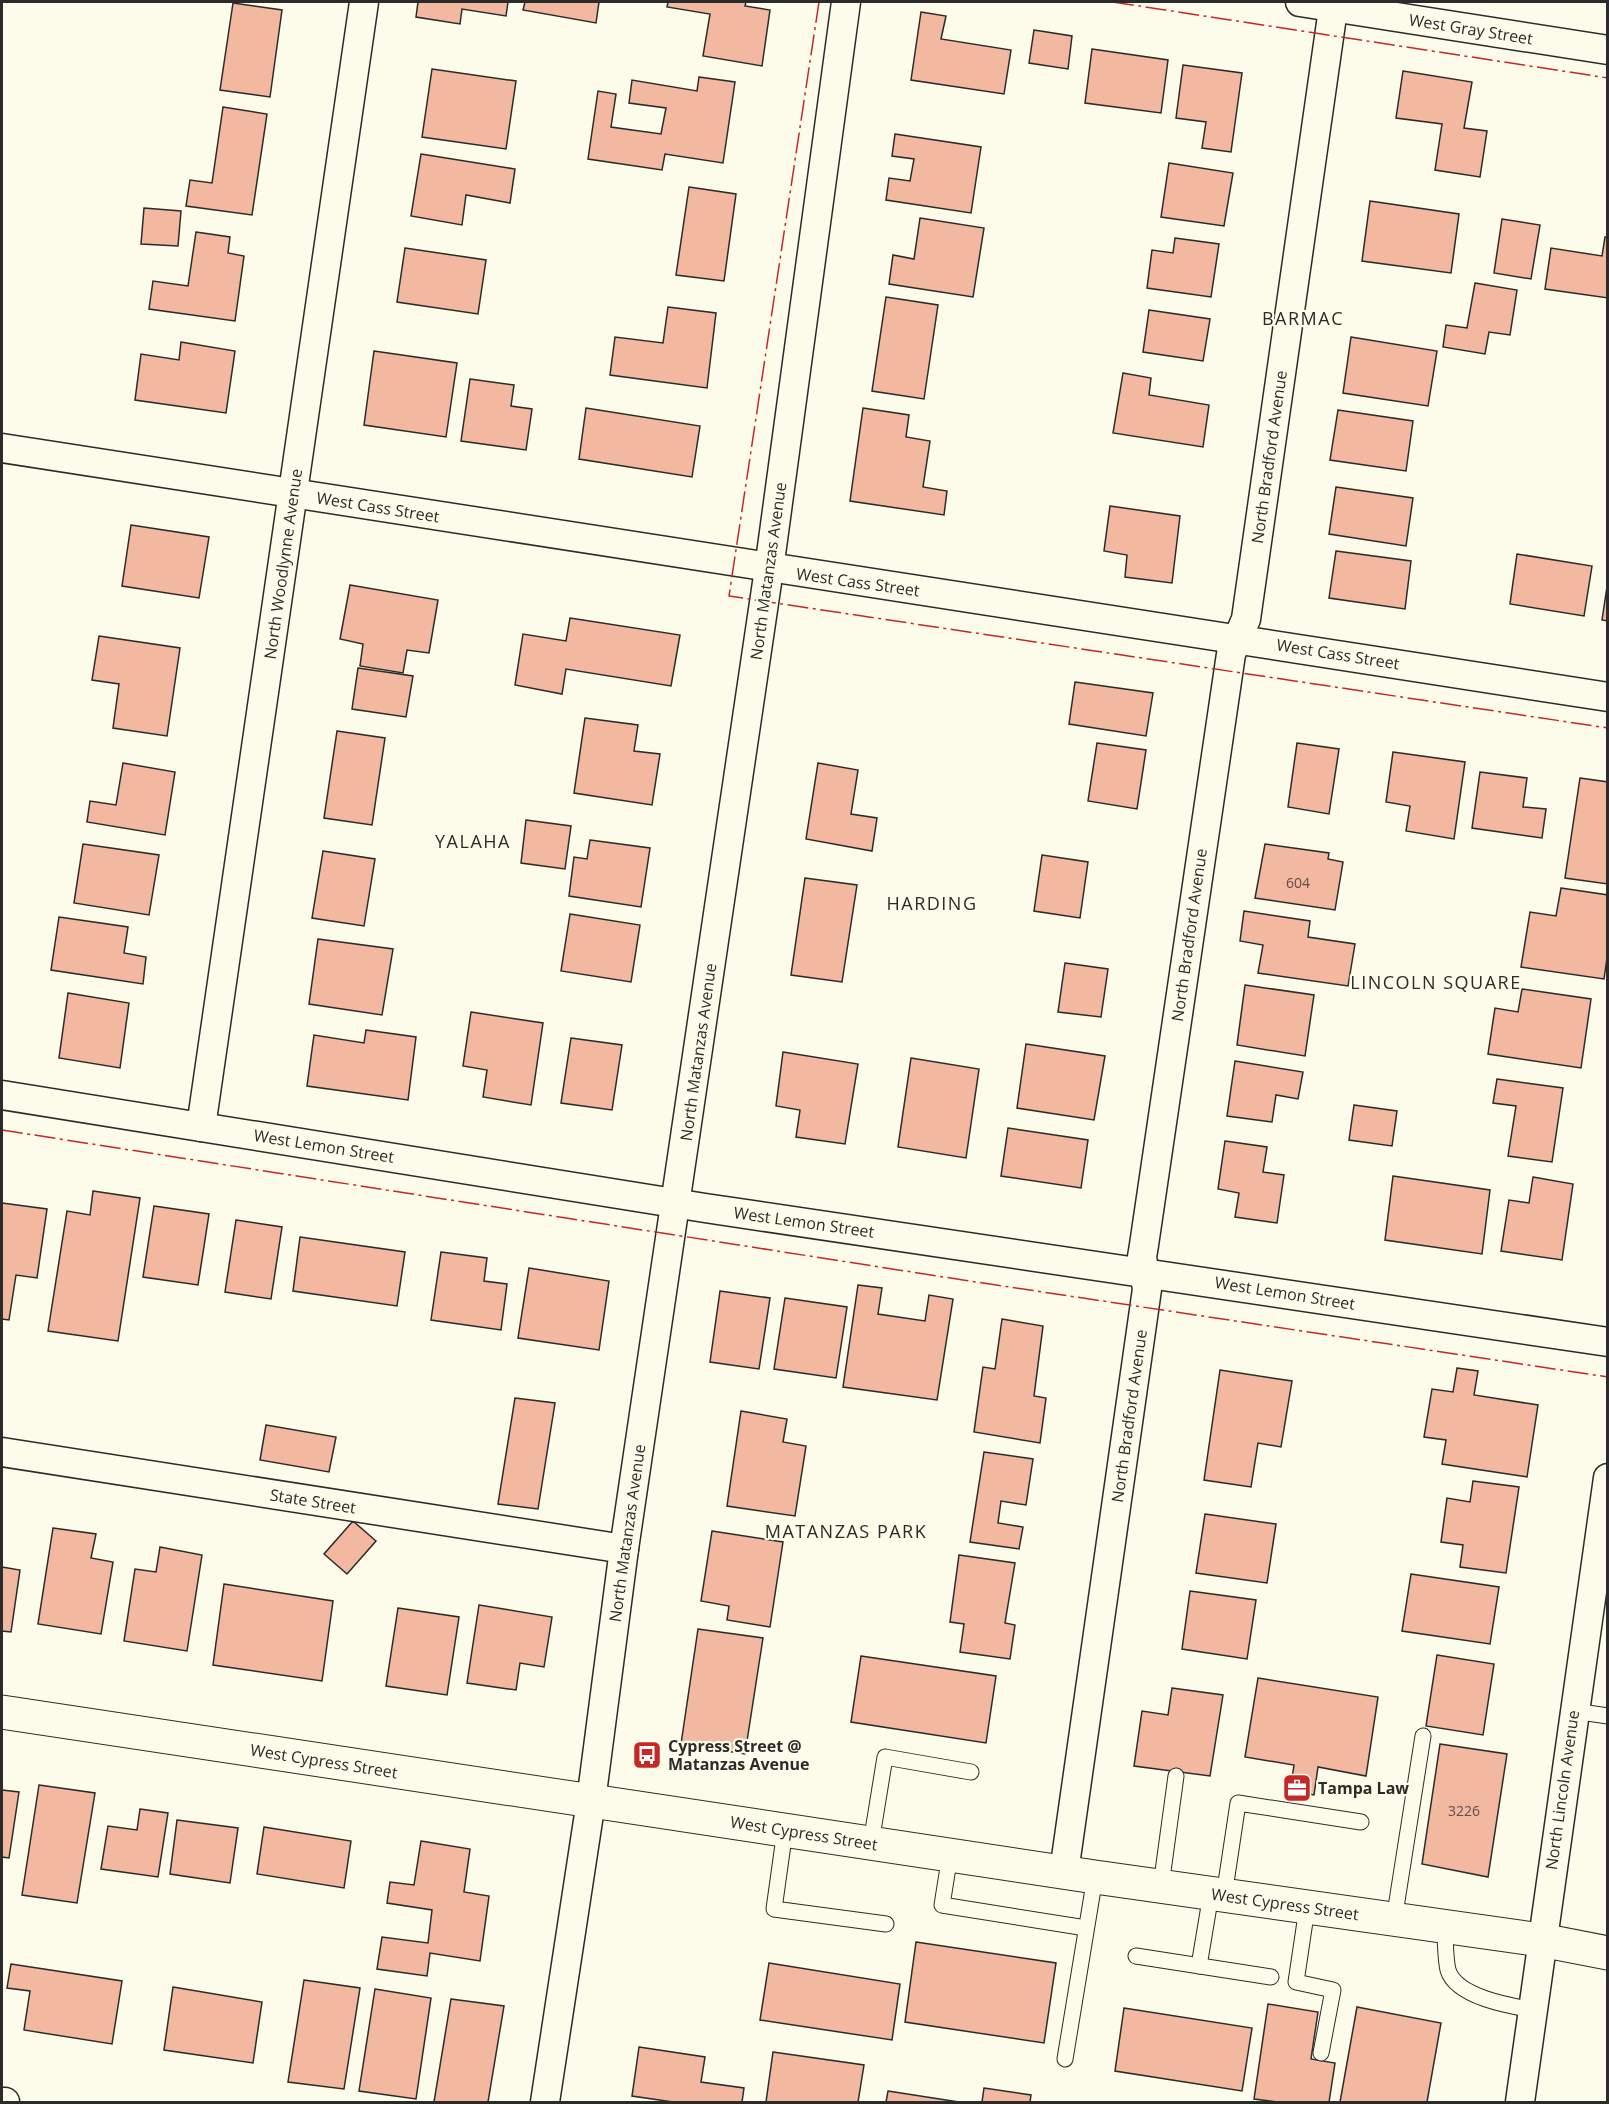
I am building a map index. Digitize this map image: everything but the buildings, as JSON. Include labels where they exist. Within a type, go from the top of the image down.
[{"type":"street","name":"North Woodlynne Avenue","points":[[201,1127],[364,2]]},
{"type":"street","name":"North Matanzas Avenue","points":[[545,2103],[591,1801],[624,1549],[769,569],[846,2]]},
{"type":"street","name":"West Gray Street","points":[[1300,2],[1334,4],[1608,50]]},
{"type":"street","name":"North Bradford Avenue","points":[[1079,1875],[1147,1289],[1142,1257],[1231,654],[1246,619],[1334,4]]},
{"type":"street","name":"West Cass Street","points":[[2,448],[769,569],[1238,638],[1608,697]]},
{"type":"street","name":"West Lemon Street","points":[[2,1095],[676,1202],[1608,1342]]},
{"type":"street","name":"State Street","points":[[2,1452],[624,1549]]},
{"type":"street","name":"North Lincoln Avenue","points":[[1520,2103],[1534,2010],[1541,1940],[1608,1478]]},
{"type":"street","name":"West Cypress Street","points":[[2,1712],[1079,1875],[1541,1940],[1608,1953]]},
{"type":"lane","points":[[1574,1711],[1608,1716]]},
{"type":"lane","points":[[1394,1920],[1423,1736]]},
{"type":"lane","points":[[871,1843],[885,1757],[971,1772]]},
{"type":"lane","points":[[1161,1886],[1176,1776]]},
{"type":"lane","points":[[1199,1966],[1218,1895],[1238,1803],[1361,1822]]},
{"type":"lane","points":[[785,1830],[774,1908],[886,1924]]},
{"type":"lane","points":[[950,1855],[942,1905],[1086,1928]]},
{"type":"lane","points":[[1065,2059],[1086,1928],[1079,1875]]},
{"type":"lane","points":[[1307,1908],[1296,1982],[1333,1990],[1321,2053]]},
{"type":"lane","points":[[1444,1927],[1448,1972],[1466,1990],[1500,2005],[1534,2010]]},
{"type":"lane","points":[[1136,1956],[1271,1977]]},
{"type":"power","points":[[819,2],[729,596],[1608,728]]},
{"type":"power","points":[[1113,2],[1608,78]]},
{"type":"power","points":[[2,1130],[963,1280],[1608,1377]]},
{"type":"place","name":"Cypress Street @ Matanzas Avenue","points":[[647,1755]]},
{"type":"place","name":"Tampa Law","points":[[1297,1788]]},
{"type":"district","name":"BARMAC","points":[[1303,318]]},
{"type":"district","name":"YALAHA","points":[[473,841]]},
{"type":"district","name":"HARDING","points":[[932,903]]},
{"type":"district","name":"LINCOLN SQUARE","points":[[1436,982]]},
{"type":"district","name":"MATANZAS PARK","points":[[846,1531]]}]
